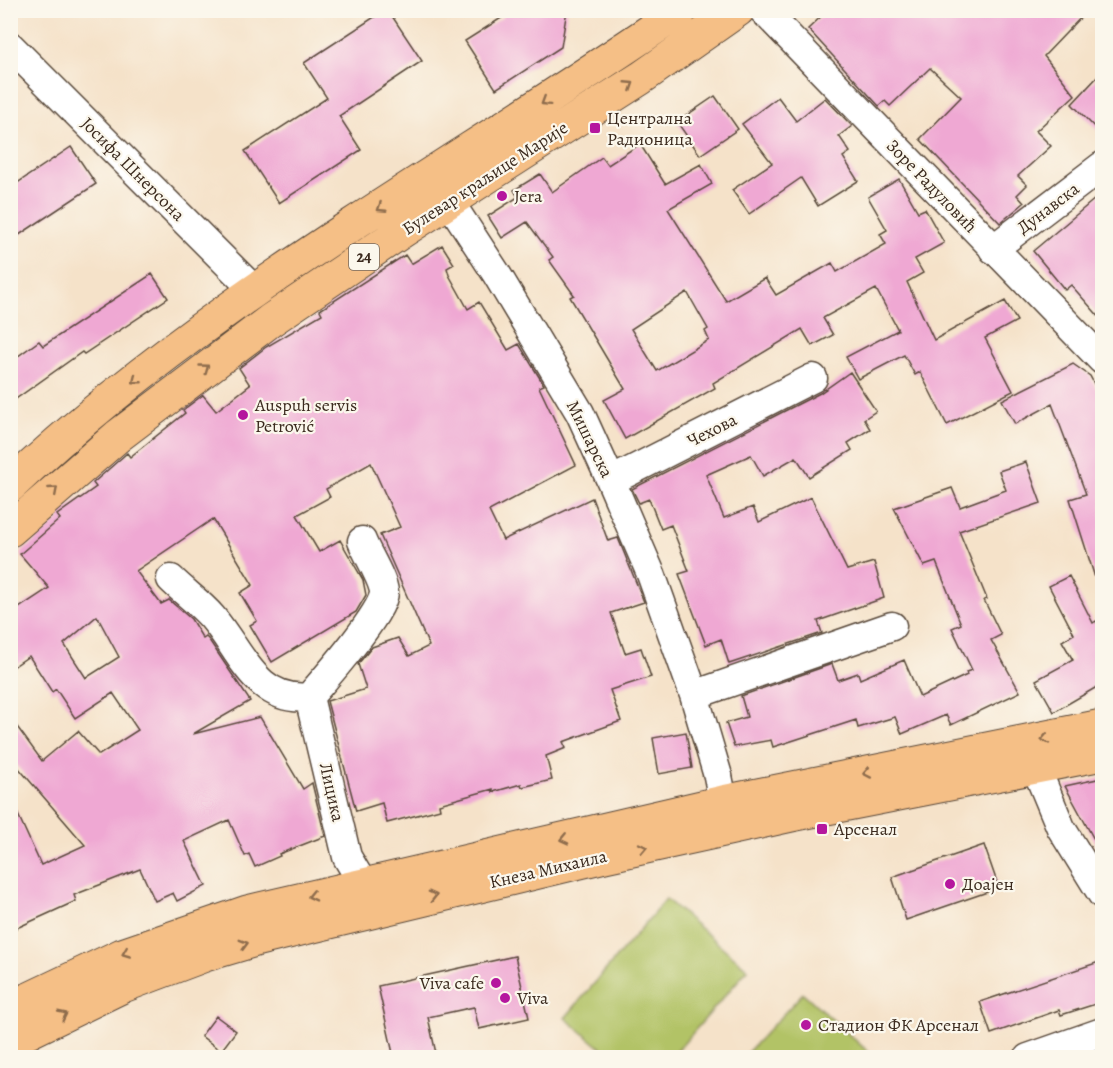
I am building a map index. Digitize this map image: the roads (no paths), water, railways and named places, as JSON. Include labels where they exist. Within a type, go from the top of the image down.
[{"type":"main road","name":"Булевар краљице Марије","points":[[10,486],[125,388],[255,291],[582,79],[681,10]]},
{"type":"main road","name":"Булевар краљице Марије","points":[[10,530],[67,479],[192,377],[305,296],[642,78],[738,10]]},
{"type":"main road","name":"Кнеза Михаила","points":[[10,1008],[115,958],[248,912],[723,802],[1102,726]]},
{"type":"main road","name":"Кнеза Михаила","points":[[10,1041],[123,986],[205,955],[259,939],[605,856],[792,815],[1102,754]]},
{"type":"street","name":"Зоре Радуловић","points":[[763,10],[1102,360]]},
{"type":"street","name":"Јосифа Шнерсона","points":[[10,46],[255,291]]},
{"type":"street","name":"Дунавска","points":[[993,249],[1102,166]]},
{"type":"street","name":"Мишарска","points":[[449,201],[496,273],[580,413],[651,574],[694,695],[718,776],[723,802]]},
{"type":"street","name":"Чехова","points":[[611,481],[813,378]]},
{"type":"street","points":[[171,579],[211,616],[255,676],[269,690],[293,699],[309,697],[339,663],[383,600],[382,585],[362,541]]},
{"type":"street","points":[[694,695],[892,626]]},
{"type":"street","name":"Лицика","points":[[309,697],[347,857],[363,884]]},
{"type":"street","points":[[1036,768],[1061,828],[1102,894]]},
{"type":"street","points":[[1028,1058],[1102,1032]]},
{"type":"place","name":"Централна Радионица","points":[[595,128]]},
{"type":"place","name":"Jera","points":[[502,196]]},
{"type":"place","name":"Auspuh servis Petrović","points":[[243,415]]},
{"type":"place","name":"Арсенал","points":[[822,829]]},
{"type":"place","name":"Доајен","points":[[950,884]]},
{"type":"place","name":"Viva cafe","points":[[496,983]]},
{"type":"place","name":"Viva","points":[[505,998]]},
{"type":"place","name":"Стадион ФК Арсенал","points":[[806,1025]]}]
